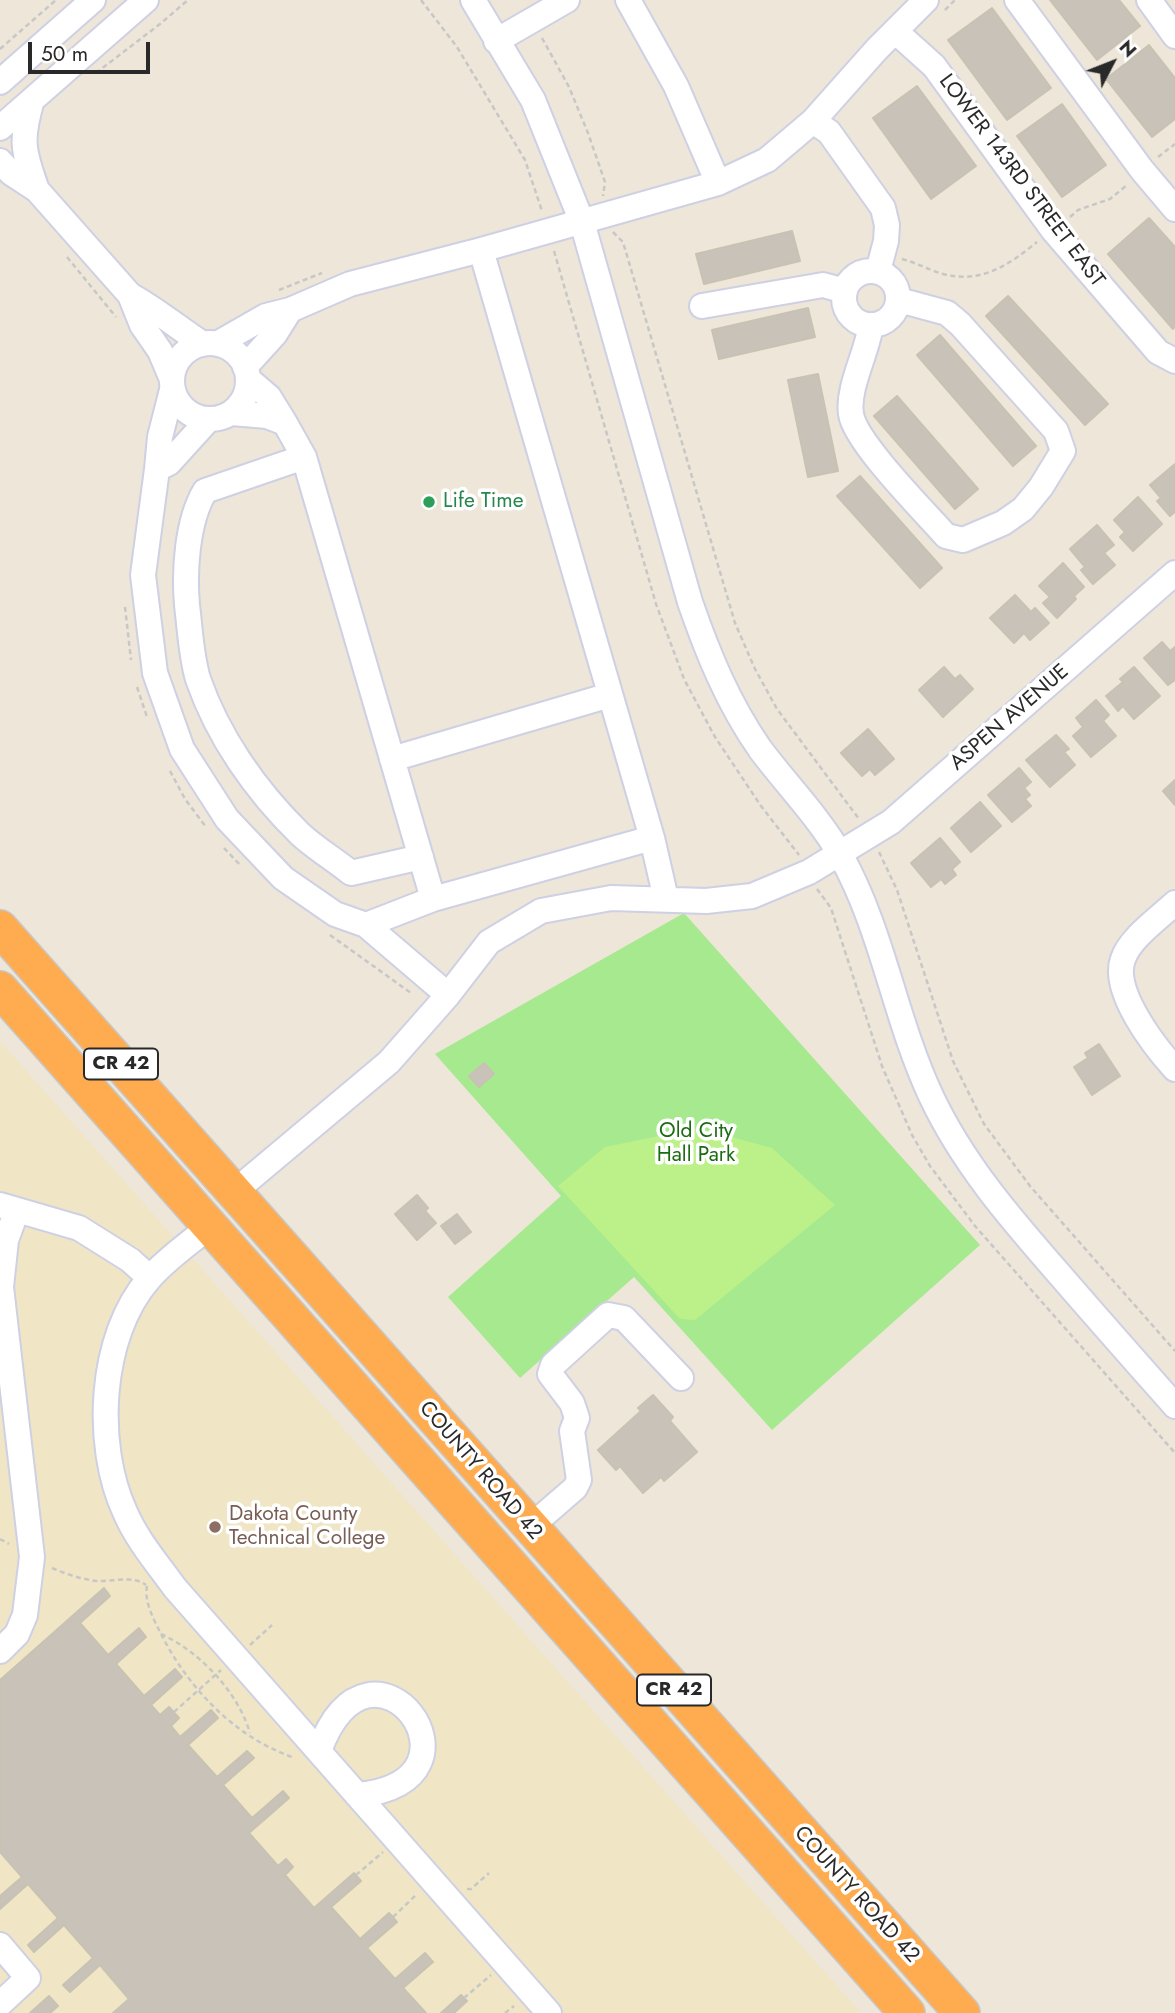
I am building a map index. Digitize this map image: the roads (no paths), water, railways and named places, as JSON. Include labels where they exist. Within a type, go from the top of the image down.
[{"type":"highway","name":"COUNTY ROAD 42","points":[[0,928],[530,1527],[951,2012]]},
{"type":"highway","points":[[0,976],[14,985],[45,1015],[195,1181],[206,1191],[223,1199],[234,1192]]},
{"type":"highway","name":"COUNTY ROAD 42","points":[[0,989],[907,2013]]},
{"type":"highway","points":[[210,1227],[225,1220],[237,1229],[410,1421],[490,1482]]},
{"type":"highway","points":[[672,1748],[724,1789],[778,1843],[928,2010],[951,2012]]},
{"type":"street","points":[[0,82],[93,0]]},
{"type":"street","points":[[0,128],[146,0]]},
{"type":"street","points":[[496,41],[567,0]]},
{"type":"street","points":[[628,0],[676,86],[718,183]]},
{"type":"street","points":[[448,995],[366,925],[335,914],[283,878],[227,819],[182,749],[155,673],[143,575],[160,437],[174,365],[181,355],[191,348],[210,344],[265,316],[289,310],[350,284],[718,183],[767,160],[813,121],[926,0]]},
{"type":"street","points":[[1017,0],[1142,170],[1175,208]]},
{"type":"street","points":[[1149,0],[1175,36]]},
{"type":"street","points":[[471,2],[533,100],[582,222],[690,602],[708,655],[745,727],[839,854],[876,931],[903,1026],[926,1084],[962,1155],[1002,1209],[1175,1406]]},
{"type":"street","name":"LOWER 143RD STREET EAST","points":[[895,31],[934,66],[1053,230],[1096,281],[1158,352],[1175,361]]},
{"type":"street","points":[[32,100],[24,125],[23,144],[37,190]]},
{"type":"street","points":[[813,121],[834,139],[883,208],[887,225],[886,241],[878,271]]},
{"type":"street","points":[[0,161],[11,173],[37,190],[130,295],[155,309],[178,328],[210,344],[228,348],[238,356],[246,373],[269,397],[285,423],[304,457],[433,899]]},
{"type":"street","points":[[481,250],[652,838],[666,899]]},
{"type":"street","points":[[878,271],[894,282],[899,300],[890,318],[871,325],[856,320],[849,314],[845,307],[845,290],[857,274],[878,271]]},
{"type":"street","points":[[702,306],[823,285],[845,290]]},
{"type":"street","points":[[130,295],[142,325],[160,351],[177,401],[185,411],[208,420],[232,413],[241,403],[246,392],[246,373],[289,310]]},
{"type":"street","points":[[871,325],[869,343],[852,392],[850,414],[859,437],[946,536],[963,540],[1003,523],[1023,509],[1041,487],[1063,451],[1056,431],[947,313],[899,300]]},
{"type":"street","points":[[232,413],[267,416],[285,423]]},
{"type":"street","points":[[157,469],[169,463],[208,420]]},
{"type":"street","points":[[304,457],[205,491],[197,504],[184,575],[197,677],[232,751],[266,796],[301,834],[351,873],[421,857]]},
{"type":"street","name":"ASPEN AVENUE","points":[[234,1192],[389,1062],[448,995],[489,942],[541,911],[611,898],[706,901],[752,896],[809,872],[891,822],[1175,573]]},
{"type":"street","points":[[161,688],[197,677]]},
{"type":"street","points":[[393,759],[610,695]]},
{"type":"street","points":[[366,925],[433,899],[652,838]]},
{"type":"street","points":[[1175,904],[1138,936],[1122,960],[1122,986],[1155,1045],[1175,1069]]},
{"type":"street","points":[[0,1651],[17,1634],[25,1615],[32,1557],[1,1287],[8,1208],[79,1228],[130,1260],[150,1279]]},
{"type":"street","points":[[210,1227],[150,1279],[129,1309],[110,1364],[106,1439],[111,1473],[124,1511],[138,1538],[175,1588],[309,1755],[357,1794],[550,2013]]},
{"type":"street","points":[[530,1527],[575,1489],[579,1480],[572,1431],[577,1418],[572,1403],[550,1374],[553,1365],[608,1315],[624,1318],[681,1378]]},
{"type":"street","points":[[309,1755],[344,1706],[358,1698],[373,1695],[388,1697],[410,1710],[418,1721],[423,1749],[414,1770],[407,1780],[396,1787],[357,1794]]},
{"type":"street","points":[[0,1945],[28,1978],[0,2004]]},
{"type":"place","name":"Life Time","points":[[429,502]]},
{"type":"place","name":"Dakota County Technical College","points":[[215,1527]]},
{"type":"park label","name":"Old City Hall Park","points":[[696,1144]]}]
